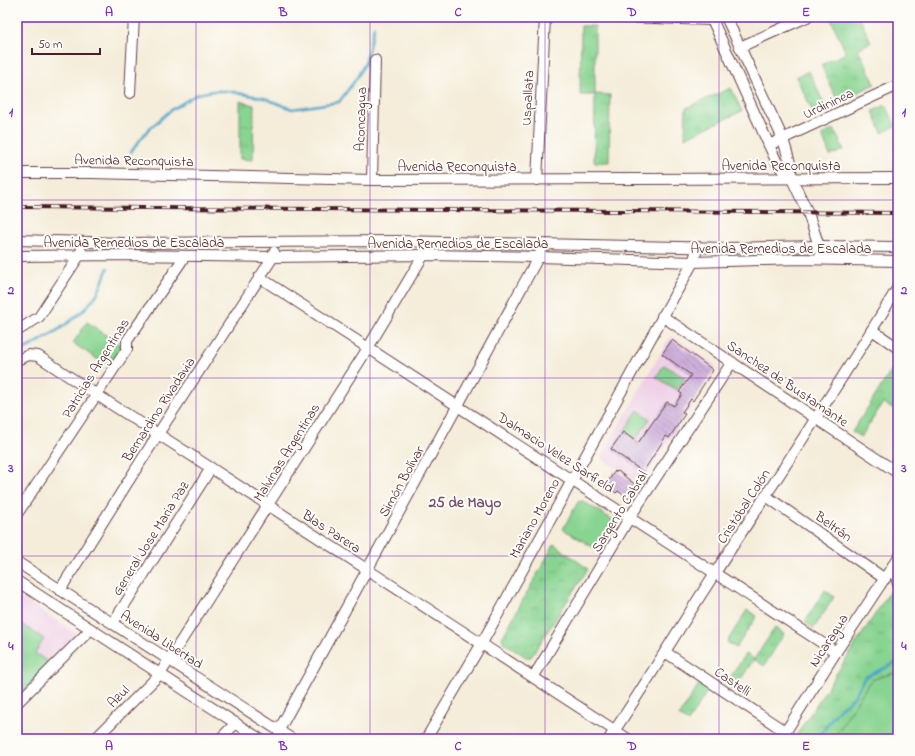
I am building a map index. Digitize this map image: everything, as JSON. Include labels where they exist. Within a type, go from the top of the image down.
[{"type":"street","points":[[130,93],[134,17]]},
{"type":"street","name":"Uspallata","points":[[537,180],[545,17]]},
{"type":"street","points":[[623,17],[714,18],[778,165],[792,179]]},
{"type":"street","points":[[726,17],[783,139],[790,162],[792,179],[808,214],[819,246],[820,260]]},
{"type":"street","points":[[740,47],[807,17]]},
{"type":"street","name":"Aconcagua","points":[[372,180],[375,60]]},
{"type":"street","name":"Urdininea","points":[[769,145],[898,85]]},
{"type":"street","name":"Avenida Reconquista","points":[[17,173],[146,174],[372,180],[898,178]]},
{"type":"street","name":"Avenida Remedios de Escalada","points":[[17,240],[123,243],[429,241],[698,247],[898,247]]},
{"type":"street","name":"Malvinas Argentinas","points":[[160,674],[368,348],[425,255],[429,241]]},
{"type":"street","points":[[17,331],[38,317],[84,256],[86,242]]},
{"type":"street","name":"Bernardino Rivadavia","points":[[60,590],[158,434],[273,257],[276,242]]},
{"type":"street","name":"Simón Bolívar","points":[[278,730],[368,570],[539,256],[544,243]]},
{"type":"street","name":"Mariano Moreno","points":[[426,739],[482,643],[693,262],[698,247]]},
{"type":"street","name":"Avenida Remedios de Escalada","points":[[17,256],[124,255],[273,257],[425,255],[539,256],[693,262],[798,259],[898,261]]},
{"type":"street","name":"Patricias Argentinas","points":[[17,514],[127,349],[127,340],[185,256]]},
{"type":"street","name":"Dalmacio Velez Sarfield","points":[[259,277],[836,652]]},
{"type":"street","name":"Cristóbal Colón","points":[[612,735],[872,330],[898,287]]},
{"type":"street","name":"Sanchez de Bustamante","points":[[662,316],[898,473]]},
{"type":"street","points":[[872,330],[898,348]]},
{"type":"street","name":"Blas Parera","points":[[18,360],[29,355],[38,356],[534,676],[612,735],[628,739]]},
{"type":"street","name":"Sargento Cabral","points":[[534,676],[630,517],[732,362]]},
{"type":"street","name":"General Jose Maria Paz","points":[[112,624],[211,468]]},
{"type":"street","name":"Beltrán","points":[[766,496],[885,579]]},
{"type":"street","points":[[896,561],[898,584]]},
{"type":"street","name":"Nicaragua","points":[[784,736],[836,652],[896,561]]},
{"type":"street","name":"Avenida Libertad","points":[[17,562],[292,739]]},
{"type":"street","points":[[17,581],[260,739]]},
{"type":"street","points":[[17,703],[91,629]]},
{"type":"street","name":"Castelli","points":[[665,652],[784,736]]},
{"type":"street","name":"Azul","points":[[95,739],[160,674]]},
{"type":"street","points":[[220,739],[236,723]]},
{"type":"shaded area","points":[[674,337],[715,365],[715,370],[641,484],[601,458],[669,338]]},
{"type":"shaded area","points":[[17,595],[79,635],[51,664],[35,653],[44,639],[17,621]]},
{"type":"green space","points":[[830,17],[859,17],[871,42],[858,49],[875,84],[838,102],[821,65],[846,53]]},
{"type":"green space","points":[[581,26],[595,26],[595,94],[610,95],[609,162],[594,162],[595,95],[580,95]]},
{"type":"green space","points":[[809,71],[826,108],[814,114],[796,77]]},
{"type":"green space","points":[[731,88],[742,111],[685,138],[686,108]]},
{"type":"green space","points":[[240,101],[254,105],[253,160],[240,159]]},
{"type":"green space","points":[[886,105],[896,126],[882,133],[873,111]]},
{"type":"green space","points":[[834,129],[844,150],[830,156],[822,135]]},
{"type":"green space","points":[[87,322],[123,347],[109,367],[73,343]]},
{"type":"green space","points":[[897,362],[898,400],[892,409],[883,403],[861,437],[852,432]]},
{"type":"green space","points":[[664,365],[685,378],[677,390],[656,377]]},
{"type":"green space","points":[[638,410],[650,419],[636,439],[624,431]]},
{"type":"green space","points":[[583,501],[616,522],[617,527],[601,552],[563,529],[578,502]]},
{"type":"green space","points":[[554,544],[588,569],[531,657],[526,657],[504,643],[502,638]]},
{"type":"green space","points":[[892,588],[898,604],[898,672],[871,680],[833,739],[794,739]]},
{"type":"green space","points":[[825,590],[834,597],[814,628],[805,622]]},
{"type":"green space","points":[[747,610],[757,616],[736,648],[727,642]]},
{"type":"green space","points":[[17,621],[44,639],[35,653],[51,664],[17,698]]},
{"type":"green space","points":[[775,628],[784,634],[764,666],[754,659]]},
{"type":"green space","points":[[746,654],[754,659],[733,691],[725,685]]},
{"type":"green space","points":[[898,672],[898,739],[833,739],[871,680]]},
{"type":"green space","points":[[699,684],[708,690],[688,722],[679,716]]},
{"type":"building","points":[[672,340],[713,370],[693,401],[691,399],[682,412],[685,414],[669,438],[666,436],[643,472],[611,449],[623,432],[638,443],[667,402],[674,406],[682,394],[679,392],[691,375],[662,354]]},
{"type":"building","points":[[615,471],[618,471],[637,486],[628,498],[618,491],[616,493],[607,486],[609,484],[607,483]]},
{"type":"waterway","points":[[131,152],[147,131],[171,110],[197,94],[213,91],[228,91],[264,98],[292,109],[339,102],[356,79],[365,63],[374,27]]},
{"type":"waterway","points":[[17,353],[38,342],[71,321],[81,312],[97,294],[108,268]]},
{"type":"waterway","points":[[817,739],[839,709],[854,697],[865,677],[898,661]]},
{"type":"railway","points":[[17,207],[898,213]]},
{"type":"district","name":"25 de Mayo","points":[[465,502]]}]
